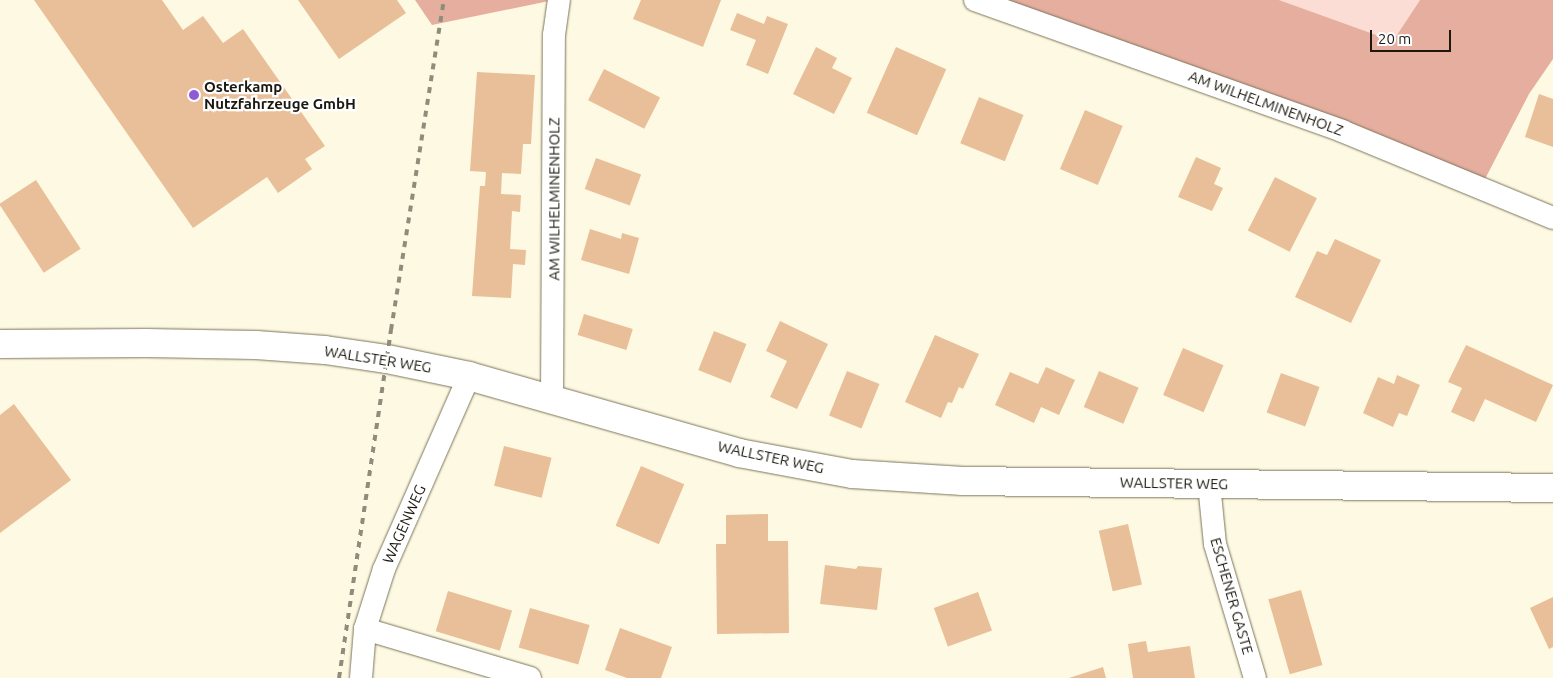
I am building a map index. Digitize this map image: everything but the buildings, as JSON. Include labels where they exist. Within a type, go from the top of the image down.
[{"type":"street","name":"AM WILHELMINENHOLZ","points":[[552,399],[554,35],[559,0]]},
{"type":"street","name":"AM WILHELMINENHOLZ","points":[[975,0],[1342,131],[1553,218]]},
{"type":"street","name":"WALLSTER WEG","points":[[0,344],[146,343],[256,345],[360,355],[469,376],[739,453],[852,474],[963,481],[1553,488]]},
{"type":"street","name":"WAGENWEG","points":[[360,678],[365,629],[384,569],[469,376]]},
{"type":"street","name":"ESCHENER GASTE","points":[[1209,484],[1215,544],[1255,678]]},
{"type":"street","points":[[365,629],[530,678]]},
{"type":"shaded area","points":[[415,0],[554,0],[432,25]]},
{"type":"shaded area","points":[[988,0],[1279,0],[1393,41],[1420,0],[1553,0],[1553,59],[1529,94],[1484,181]]},
{"type":"shaded area","points":[[1279,0],[1420,0],[1393,41]]},
{"type":"railway","points":[[339,678],[391,330],[444,0]]},
{"type":"place","name":"Osterkamp Nutzfahrzeuge GmbH","points":[[194,95]]}]
